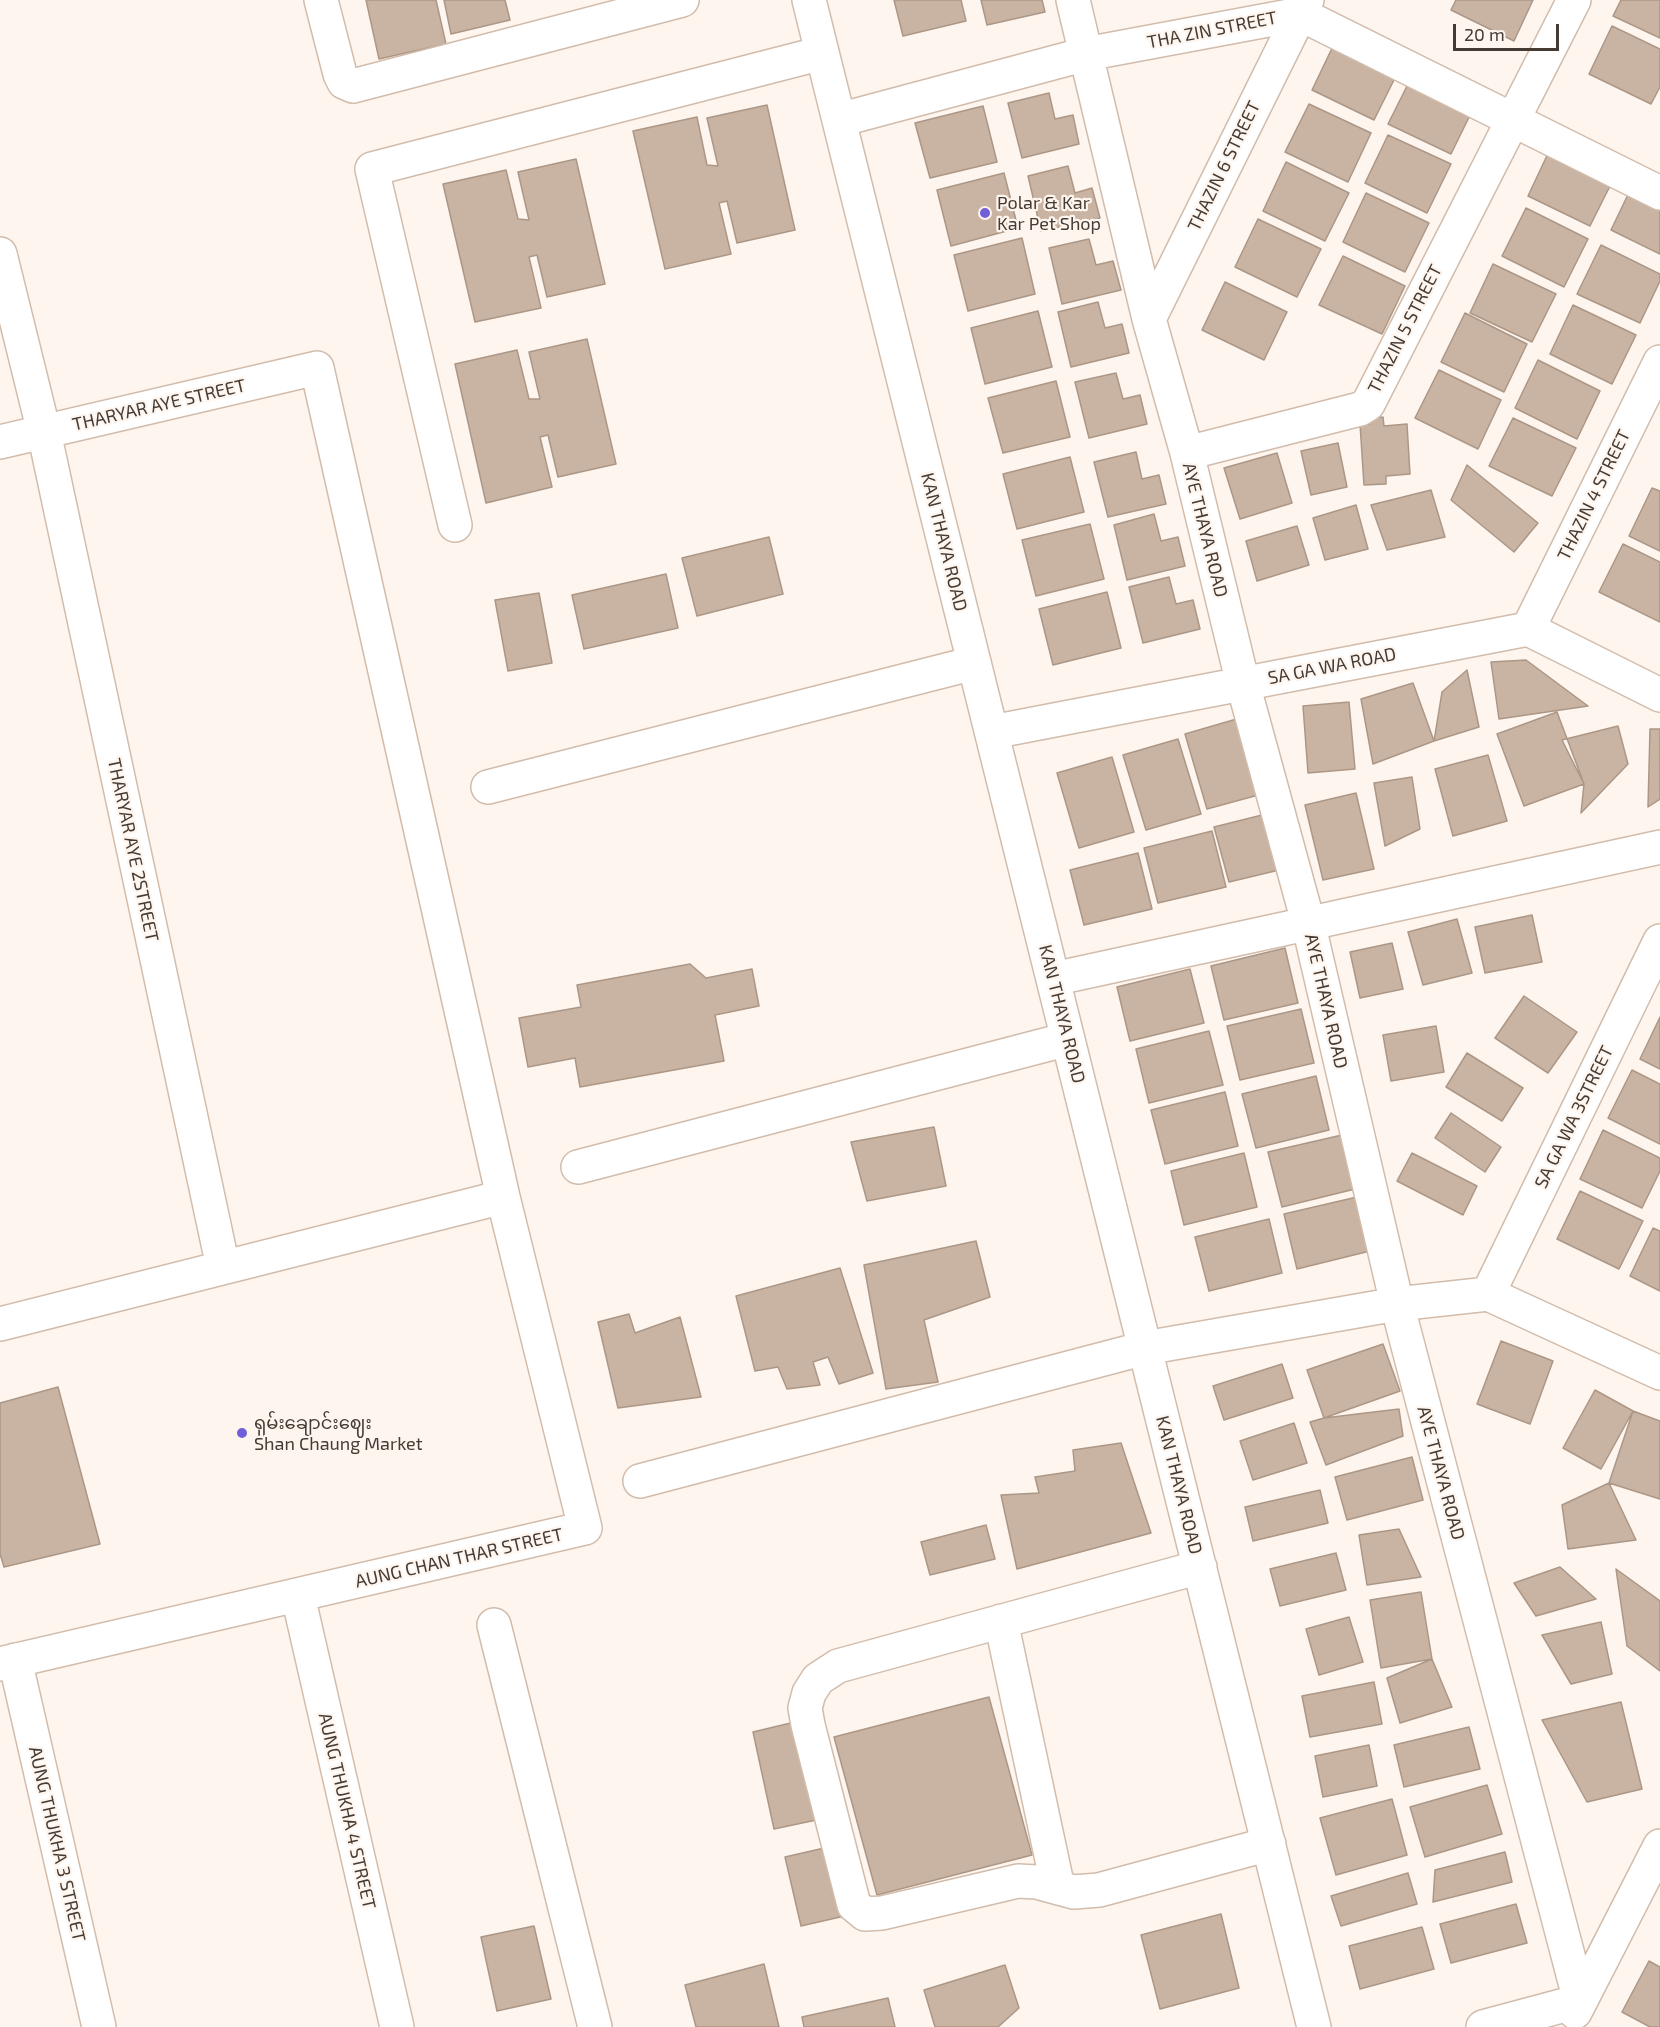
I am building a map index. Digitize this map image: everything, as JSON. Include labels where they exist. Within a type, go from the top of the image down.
[{"type":"street","points":[[321,0],[340,74],[344,82],[353,86],[682,0]]},
{"type":"street","name":"KAN THAYA ROAD","points":[[809,0],[1269,1844],[1308,2026]]},
{"type":"street","name":"AYE THAYA ROAD","points":[[1073,0],[1149,319],[1186,453],[1242,684],[1308,922],[1397,1304],[1574,2014]]},
{"type":"street","name":"THAZIN 5 STREET","points":[[1186,453],[1360,409],[1368,404],[1574,0]]},
{"type":"street","name":"THA ZIN STREET","points":[[839,120],[1086,54],[1303,7],[1513,120],[1660,193]]},
{"type":"street","name":"THAZIN 6 STREET","points":[[1149,319],[1303,7]]},
{"type":"street","points":[[455,525],[372,169],[822,53]]},
{"type":"street","name":"THARYAR AYE 2STREET","points":[[0,254],[44,432],[223,1268]]},
{"type":"street","name":"THAZIN 4 STREET","points":[[1528,629],[1660,362]]},
{"type":"street","name":"THARYAR AYE STREET","points":[[0,442],[317,368],[503,1197]]},
{"type":"street","points":[[1528,629],[1660,694]]},
{"type":"street","name":"SA GA WA ROAD","points":[[992,732],[1528,629]]},
{"type":"street","points":[[488,787],[974,663]]},
{"type":"street","points":[[1053,979],[1660,847]]},
{"type":"street","name":"SA GA WA 3STREET","points":[[1488,1294],[1660,941]]},
{"type":"street","points":[[578,1167],[1068,1039]]},
{"type":"street","points":[[0,1324],[503,1197]]},
{"type":"street","name":"AUNG CHAN THAR STREET","points":[[7,1662],[585,1528],[503,1197]]},
{"type":"street","points":[[640,1481],[1145,1348],[1397,1304],[1488,1294],[1660,1373]]},
{"type":"street","points":[[1200,1567],[838,1666],[818,1679],[809,1693],[805,1708],[808,1725],[854,1905],[865,1914],[882,1913],[1018,1881],[1037,1882],[1074,1892],[1099,1890],[1269,1844]]},
{"type":"street","name":"AUNG THUKHA 4 STREET","points":[[298,1596],[397,2027]]},
{"type":"street","points":[[1001,1621],[1058,1888]]},
{"type":"street","points":[[494,1625],[595,2027]]},
{"type":"street","name":"AUNG THUKHA 3 STREET","points":[[7,1662],[99,2027]]},
{"type":"street","points":[[1483,2027],[1574,2014],[1660,1846]]},
{"type":"building","points":[[366,0],[436,0],[446,44],[379,59]]},
{"type":"building","points":[[444,0],[505,0],[510,20],[451,34]]},
{"type":"building","points":[[894,0],[961,0],[966,21],[903,36]]},
{"type":"building","points":[[981,0],[1042,0],[1045,12],[987,25]]},
{"type":"building","points":[[1456,0],[1533,0],[1514,41],[1451,10]]},
{"type":"building","points":[[1621,0],[1660,0],[1660,38],[1613,16]]},
{"type":"building","points":[[1612,26],[1660,49],[1660,87],[1651,104],[1589,74]]},
{"type":"building","points":[[1335,42],[1398,72],[1374,120],[1312,90]]},
{"type":"building","points":[[1412,76],[1475,105],[1451,154],[1388,124]]},
{"type":"building","points":[[1049,93],[1055,119],[1073,115],[1079,144],[1022,158],[1008,103]]},
{"type":"building","points":[[1309,104],[1371,133],[1348,182],[1285,152]]},
{"type":"building","points":[[767,105],[795,230],[737,243],[727,201],[719,203],[731,254],[665,269],[633,131],[697,117],[707,165],[718,166],[707,118]]},
{"type":"building","points":[[983,106],[997,162],[930,178],[915,123]]},
{"type":"building","points":[[1388,135],[1451,164],[1427,213],[1365,183]]},
{"type":"building","points":[[1551,147],[1614,178],[1590,226],[1528,196]]},
{"type":"building","points":[[576,159],[605,284],[547,297],[537,255],[529,257],[541,308],[475,322],[443,184],[506,170],[518,219],[529,220],[518,172]]},
{"type":"building","points":[[1286,162],[1349,193],[1325,241],[1263,211]]},
{"type":"building","points":[[1068,166],[1075,193],[1092,188],[1100,218],[1041,231],[1028,176]]},
{"type":"building","points":[[1004,173],[1018,228],[951,246],[937,190]]},
{"type":"building","points":[[1634,182],[1660,194],[1660,254],[1611,230]]},
{"type":"building","points":[[1366,193],[1429,223],[1405,272],[1343,242]]},
{"type":"building","points":[[1526,208],[1588,239],[1564,287],[1502,256]]},
{"type":"building","points":[[1258,219],[1321,249],[1297,297],[1235,267]]},
{"type":"building","points":[[1022,238],[1035,294],[968,311],[954,255]]},
{"type":"building","points":[[1089,239],[1096,265],[1113,261],[1121,290],[1062,304],[1049,248]]},
{"type":"building","points":[[1601,245],[1660,274],[1660,281],[1640,323],[1577,294]]},
{"type":"building","points":[[1343,256],[1405,286],[1382,334],[1319,305]]},
{"type":"building","points":[[1493,264],[1556,294],[1532,342],[1470,313]]},
{"type":"building","points":[[1225,282],[1287,312],[1264,360],[1202,330]]},
{"type":"building","points":[[1098,302],[1105,328],[1122,324],[1129,353],[1071,367],[1058,312]]},
{"type":"building","points":[[1573,305],[1636,335],[1612,384],[1550,354]]},
{"type":"building","points":[[1038,311],[1052,367],[985,384],[971,328]]},
{"type":"building","points":[[1465,313],[1527,344],[1504,392],[1441,362]]},
{"type":"building","points":[[587,339],[616,464],[558,477],[548,435],[540,437],[552,487],[486,503],[455,364],[517,350],[529,399],[540,399],[529,352]]},
{"type":"building","points":[[1538,360],[1600,391],[1577,439],[1515,408]]},
{"type":"building","points":[[1439,370],[1501,400],[1478,449],[1415,418]]},
{"type":"building","points":[[1116,373],[1123,399],[1140,395],[1147,424],[1089,438],[1075,382]]},
{"type":"building","points":[[1056,381],[1070,437],[1003,453],[988,398]]},
{"type":"building","points":[[1383,417],[1384,426],[1407,424],[1410,474],[1386,476],[1386,484],[1364,485],[1360,424],[1370,424],[1370,418]]},
{"type":"building","points":[[1513,418],[1576,448],[1552,496],[1489,466]]},
{"type":"building","points":[[1338,443],[1347,487],[1311,495],[1301,451]]},
{"type":"building","points":[[1136,452],[1142,479],[1159,475],[1166,504],[1108,517],[1094,462]]},
{"type":"building","points":[[1277,453],[1292,503],[1240,519],[1224,468]]},
{"type":"building","points":[[1070,457],[1084,512],[1017,529],[1003,474]]},
{"type":"building","points":[[1467,465],[1538,523],[1514,552],[1451,500]]},
{"type":"building","points":[[1652,488],[1660,491],[1660,551],[1629,536]]},
{"type":"building","points":[[1431,490],[1445,537],[1387,550],[1371,505]]},
{"type":"building","points":[[1356,505],[1368,549],[1325,560],[1313,518]]},
{"type":"building","points":[[1154,514],[1161,541],[1178,537],[1185,566],[1127,580],[1114,525]]},
{"type":"building","points":[[1090,524],[1104,579],[1036,596],[1022,540]]},
{"type":"building","points":[[1297,526],[1309,565],[1257,581],[1246,541]]},
{"type":"building","points":[[769,537],[783,594],[697,616],[682,558]]},
{"type":"building","points":[[1623,544],[1660,562],[1660,622],[1599,592]]},
{"type":"building","points":[[666,574],[678,628],[584,649],[572,595]]},
{"type":"building","points":[[1169,577],[1176,604],[1193,600],[1200,629],[1143,643],[1129,587]]},
{"type":"building","points":[[1107,592],[1121,648],[1053,665],[1039,609]]},
{"type":"building","points":[[539,593],[552,663],[508,671],[495,600]]},
{"type":"building","points":[[1526,660],[1588,706],[1499,719],[1491,662]]},
{"type":"building","points":[[1467,670],[1479,727],[1434,741],[1442,692]]},
{"type":"building","points":[[1413,683],[1434,741],[1373,764],[1361,699]]},
{"type":"building","points":[[1349,702],[1355,769],[1308,773],[1303,706]]},
{"type":"building","points":[[1557,712],[1584,784],[1524,806],[1497,734]]},
{"type":"building","points":[[1240,718],[1262,794],[1207,809],[1185,734]]},
{"type":"building","points":[[1618,726],[1628,764],[1581,813],[1584,784],[1562,740]]},
{"type":"building","points":[[1650,729],[1660,729],[1660,799],[1648,807]]},
{"type":"building","points":[[1178,739],[1201,814],[1146,830],[1123,755]]},
{"type":"building","points":[[1488,755],[1507,821],[1453,836],[1435,769]]},
{"type":"building","points":[[1112,757],[1134,832],[1079,848],[1057,773]]},
{"type":"building","points":[[1412,777],[1420,829],[1385,846],[1374,783]]},
{"type":"building","points":[[1356,793],[1374,869],[1323,880],[1305,805]]},
{"type":"building","points":[[1282,810],[1296,866],[1229,882],[1214,827]]},
{"type":"building","points":[[1212,831],[1226,887],[1158,903],[1144,848]]},
{"type":"building","points":[[1138,853],[1152,909],[1084,925],[1070,870]]},
{"type":"building","points":[[1532,915],[1542,962],[1485,973],[1475,927]]},
{"type":"building","points":[[1457,919],[1472,973],[1423,985],[1408,932]]},
{"type":"building","points":[[1392,943],[1403,989],[1360,998],[1350,952]]},
{"type":"building","points":[[1285,948],[1298,1003],[1224,1020],[1211,966]]},
{"type":"building","points":[[690,964],[706,978],[752,969],[759,1006],[715,1015],[724,1061],[580,1087],[575,1058],[528,1067],[519,1018],[581,1007],[577,985]]},
{"type":"building","points":[[1190,969],[1204,1023],[1130,1041],[1117,987]]},
{"type":"building","points":[[1524,996],[1577,1032],[1548,1073],[1495,1038]]},
{"type":"building","points":[[1301,1009],[1314,1063],[1240,1080],[1227,1026]]},
{"type":"building","points":[[1660,1017],[1660,1069],[1640,1059]]},
{"type":"building","points":[[1436,1026],[1444,1072],[1391,1081],[1383,1035]]},
{"type":"building","points":[[1209,1031],[1223,1085],[1149,1103],[1136,1049]]},
{"type":"building","points":[[1467,1053],[1523,1088],[1502,1121],[1446,1087]]},
{"type":"building","points":[[1632,1070],[1660,1084],[1660,1144],[1608,1118]]},
{"type":"building","points":[[1316,1076],[1329,1130],[1256,1148],[1242,1094]]},
{"type":"building","points":[[1225,1092],[1238,1146],[1165,1164],[1151,1110]]},
{"type":"building","points":[[1451,1113],[1501,1147],[1485,1172],[1435,1138]]},
{"type":"building","points":[[934,1127],[946,1186],[867,1201],[851,1142]]},
{"type":"building","points":[[1603,1130],[1660,1158],[1660,1171],[1642,1208],[1580,1179]]},
{"type":"building","points":[[1342,1135],[1355,1189],[1282,1207],[1268,1152]]},
{"type":"building","points":[[1244,1153],[1257,1207],[1184,1225],[1171,1171]]},
{"type":"building","points":[[1412,1153],[1477,1186],[1463,1215],[1397,1181]]},
{"type":"building","points":[[1580,1191],[1643,1221],[1619,1269],[1557,1239]]},
{"type":"building","points":[[1357,1197],[1370,1251],[1297,1269],[1284,1214]]},
{"type":"building","points":[[1269,1219],[1282,1273],[1209,1291],[1195,1237]]},
{"type":"building","points":[[1653,1228],[1660,1231],[1660,1291],[1630,1276]]},
{"type":"building","points":[[976,1241],[990,1297],[924,1320],[938,1382],[886,1389],[864,1265]]},
{"type":"building","points":[[840,1268],[873,1373],[839,1384],[828,1357],[813,1362],[820,1385],[787,1389],[778,1367],[755,1371],[736,1296]]},
{"type":"building","points":[[629,1314],[635,1333],[680,1317],[701,1397],[618,1408],[598,1322]]},
{"type":"building","points":[[1501,1341],[1553,1361],[1530,1424],[1477,1404]]},
{"type":"building","points":[[1383,1344],[1400,1391],[1324,1418],[1307,1370]]},
{"type":"building","points":[[1282,1364],[1293,1398],[1224,1420],[1213,1386]]},
{"type":"building","points":[[58,1387],[100,1544],[4,1567],[0,1554],[0,1403]]},
{"type":"building","points":[[1595,1390],[1633,1411],[1601,1469],[1563,1448]]},
{"type":"building","points":[[1399,1409],[1403,1436],[1326,1465],[1310,1422],[1324,1418]]},
{"type":"building","points":[[1633,1411],[1660,1421],[1660,1499],[1609,1483]]},
{"type":"building","points":[[1294,1423],[1307,1463],[1253,1480],[1240,1441]]},
{"type":"building","points":[[1121,1443],[1151,1533],[1017,1569],[1001,1495],[1039,1493],[1035,1477],[1075,1471],[1073,1450]]},
{"type":"building","points":[[1412,1457],[1423,1500],[1347,1520],[1335,1477]]},
{"type":"building","points":[[1609,1483],[1636,1540],[1568,1549],[1562,1505]]},
{"type":"building","points":[[1320,1490],[1328,1523],[1253,1541],[1245,1507]]},
{"type":"building","points":[[986,1525],[995,1559],[930,1575],[921,1542]]},
{"type":"building","points":[[1399,1529],[1421,1577],[1367,1585],[1359,1535]]},
{"type":"building","points":[[1336,1553],[1346,1590],[1280,1606],[1270,1569]]},
{"type":"building","points":[[1560,1567],[1596,1599],[1536,1616],[1514,1583]]},
{"type":"building","points":[[1616,1569],[1660,1601],[1660,1671],[1627,1646]]},
{"type":"building","points":[[1421,1592],[1432,1659],[1381,1668],[1370,1600]]},
{"type":"building","points":[[1349,1617],[1363,1662],[1319,1675],[1306,1629]]},
{"type":"building","points":[[1601,1622],[1612,1674],[1571,1684],[1542,1635]]},
{"type":"building","points":[[1432,1659],[1452,1707],[1400,1723],[1387,1678]]},
{"type":"building","points":[[1374,1682],[1382,1724],[1310,1737],[1302,1696]]},
{"type":"building","points":[[989,1697],[1032,1855],[877,1895],[834,1737]]},
{"type":"building","points":[[1621,1702],[1642,1789],[1587,1802],[1542,1720]]},
{"type":"building","points":[[799,1721],[821,1819],[774,1829],[753,1732]]},
{"type":"building","points":[[1469,1727],[1480,1769],[1404,1787],[1394,1745]]},
{"type":"building","points":[[1369,1745],[1377,1786],[1323,1797],[1315,1756]]},
{"type":"building","points":[[1487,1785],[1502,1834],[1425,1857],[1410,1807]]},
{"type":"building","points":[[1392,1799],[1407,1855],[1336,1875],[1320,1818]]},
{"type":"building","points":[[833,1846],[849,1915],[801,1926],[785,1857]]},
{"type":"building","points":[[1505,1852],[1512,1882],[1433,1902],[1435,1870]]},
{"type":"building","points":[[1408,1873],[1417,1904],[1341,1926],[1331,1896]]},
{"type":"building","points":[[1516,1904],[1527,1943],[1451,1963],[1440,1924]]},
{"type":"building","points":[[1221,1914],[1239,1988],[1160,2009],[1141,1935]]},
{"type":"building","points":[[534,1926],[551,1999],[497,2011],[481,1937]]},
{"type":"building","points":[[1422,1927],[1434,1969],[1360,1989],[1349,1946]]},
{"type":"building","points":[[1649,1961],[1660,1967],[1660,2027],[1650,2027],[1622,2012]]},
{"type":"building","points":[[764,1964],[779,2027],[696,2027],[685,1985]]},
{"type":"building","points":[[1005,1965],[1019,2008],[998,2027],[935,2027],[924,1990]]},
{"type":"building","points":[[888,1998],[895,2027],[804,2027],[802,2017]]},
{"type":"place","name":"Polar & Kar Kar Pet Shop","points":[[985,213]]},
{"type":"place","name":"ရှမ်းချောင်းဈေး Shan Chaung Market","points":[[242,1433]]}]
